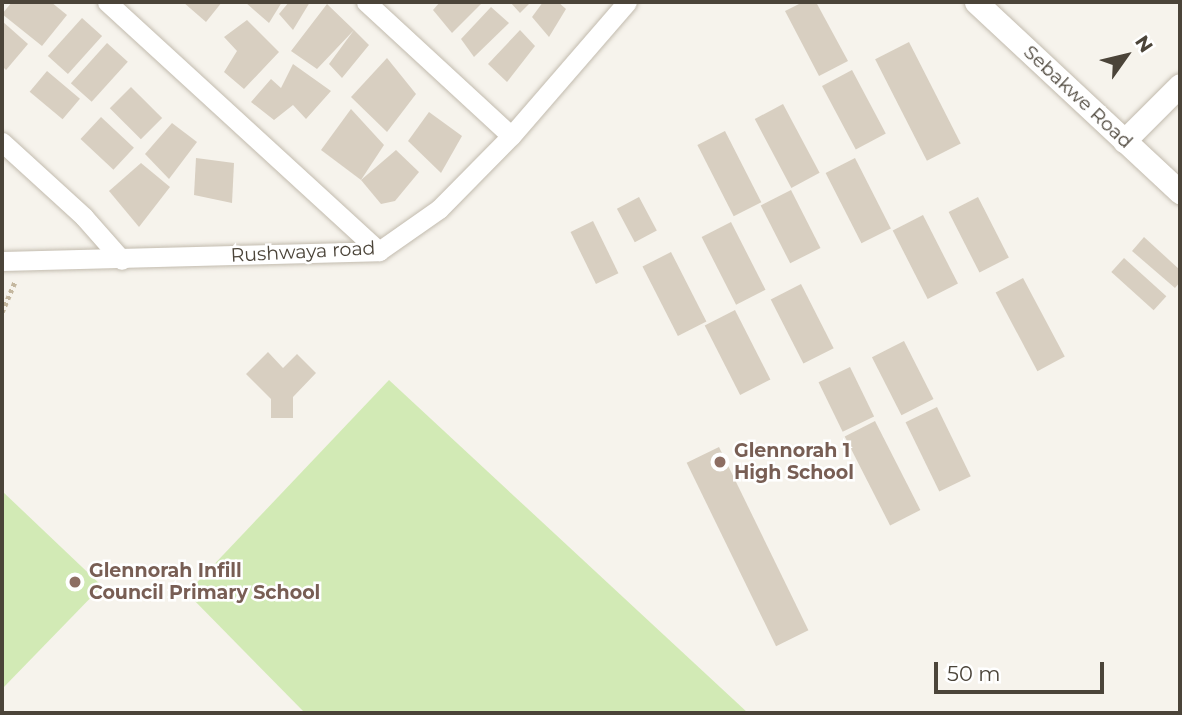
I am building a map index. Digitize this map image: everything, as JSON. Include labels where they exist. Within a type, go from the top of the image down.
[{"type":"street","points":[[107,2],[379,251]]},
{"type":"street","points":[[366,2],[511,136]]},
{"type":"street","name":"Rushwaya road","points":[[2,261],[23,263],[379,251],[439,209],[511,136],[627,2]]},
{"type":"street","name":"Sebakwe Road","points":[[976,2],[1180,192]]},
{"type":"street","points":[[1124,141],[1180,85]]},
{"type":"street","points":[[2,142],[84,217],[122,260]]},
{"type":"path","points":[[2,312],[23,263]]},
{"type":"green space","points":[[389,380],[748,713],[305,713],[187,593]]},
{"type":"green space","points":[[2,491],[102,586],[2,689]]},
{"type":"building","points":[[12,2],[51,2],[67,15],[42,46],[2,14]]},
{"type":"building","points":[[183,2],[222,2],[206,22]]},
{"type":"building","points":[[245,2],[282,2],[269,23]]},
{"type":"building","points":[[289,2],[310,2],[293,30],[279,14]]},
{"type":"building","points":[[440,2],[483,2],[452,33],[433,10]]},
{"type":"building","points":[[510,2],[531,2],[520,13]]},
{"type":"building","points":[[543,2],[558,2],[566,9],[549,37],[532,17]]},
{"type":"building","points":[[803,2],[816,2],[848,61],[819,76],[785,11]]},
{"type":"building","points":[[327,4],[354,30],[317,69],[291,51]]},
{"type":"building","points":[[491,7],[509,23],[474,57],[461,39]]},
{"type":"building","points":[[82,18],[102,36],[68,74],[48,56]]},
{"type":"building","points":[[247,20],[279,52],[244,89],[224,72],[237,51],[224,37]]},
{"type":"building","points":[[2,21],[28,44],[6,70],[2,66]]},
{"type":"building","points":[[354,30],[369,45],[342,78],[329,64]]},
{"type":"building","points":[[520,30],[535,46],[507,82],[488,64]]},
{"type":"building","points":[[909,42],[961,144],[927,161],[875,59]]},
{"type":"building","points":[[107,43],[128,62],[92,102],[71,83]]},
{"type":"building","points":[[387,58],[416,94],[387,132],[351,97]]},
{"type":"building","points":[[293,64],[331,91],[306,119],[293,105],[274,120],[251,102],[271,79],[281,88]]},
{"type":"building","points":[[852,70],[886,134],[856,150],[822,86]]},
{"type":"building","points":[[47,71],[80,99],[63,119],[30,92]]},
{"type":"building","points":[[131,87],[162,118],[141,139],[110,108]]},
{"type":"building","points":[[783,104],[820,173],[791,188],[755,119]]},
{"type":"building","points":[[351,109],[384,145],[361,180],[321,150]]},
{"type":"building","points":[[429,112],[462,136],[441,173],[408,141]]},
{"type":"building","points":[[101,117],[134,148],[113,170],[81,139]]},
{"type":"building","points":[[172,123],[197,142],[169,179],[145,154]]},
{"type":"building","points":[[725,131],[761,202],[734,216],[697,145]]},
{"type":"building","points":[[396,150],[419,172],[395,201],[381,204],[361,180]]},
{"type":"building","points":[[196,158],[234,163],[232,203],[194,195]]},
{"type":"building","points":[[855,158],[891,228],[861,243],[826,173]]},
{"type":"building","points":[[141,163],[170,187],[139,227],[109,191]]},
{"type":"building","points":[[791,190],[821,248],[790,263],[761,205]]},
{"type":"building","points":[[639,197],[657,231],[635,242],[617,209]]},
{"type":"building","points":[[978,197],[1009,258],[979,273],[949,212]]},
{"type":"building","points":[[923,215],[958,284],[928,299],[893,230]]},
{"type":"building","points":[[593,221],[618,273],[596,284],[571,232]]},
{"type":"building","points":[[731,222],[766,290],[736,305],[702,237]]},
{"type":"building","points":[[1144,237],[1180,270],[1180,282],[1175,288],[1132,251]]},
{"type":"building","points":[[671,252],[706,321],[678,336],[642,267]]},
{"type":"building","points":[[1124,258],[1166,296],[1154,310],[1111,272]]},
{"type":"building","points":[[1023,278],[1065,357],[1037,371],[996,293]]},
{"type":"building","points":[[801,284],[834,348],[803,364],[771,299]]},
{"type":"building","points":[[735,310],[770,379],[740,395],[705,325]]},
{"type":"building","points":[[904,341],[934,399],[901,415],[872,357]]},
{"type":"building","points":[[268,352],[283,368],[297,354],[316,373],[293,397],[293,418],[271,418],[271,399],[246,374]]},
{"type":"building","points":[[850,367],[874,416],[843,432],[819,382]]},
{"type":"building","points":[[937,407],[971,476],[939,492],[906,422]]},
{"type":"building","points":[[875,421],[920,510],[890,526],[845,436]]},
{"type":"building","points":[[719,447],[808,630],[776,646],[687,463]]},
{"type":"place","name":"Glennorah 1 High School","points":[[720,462]]},
{"type":"place","name":"Glennorah Infill Council Primary School","points":[[75,582]]}]
